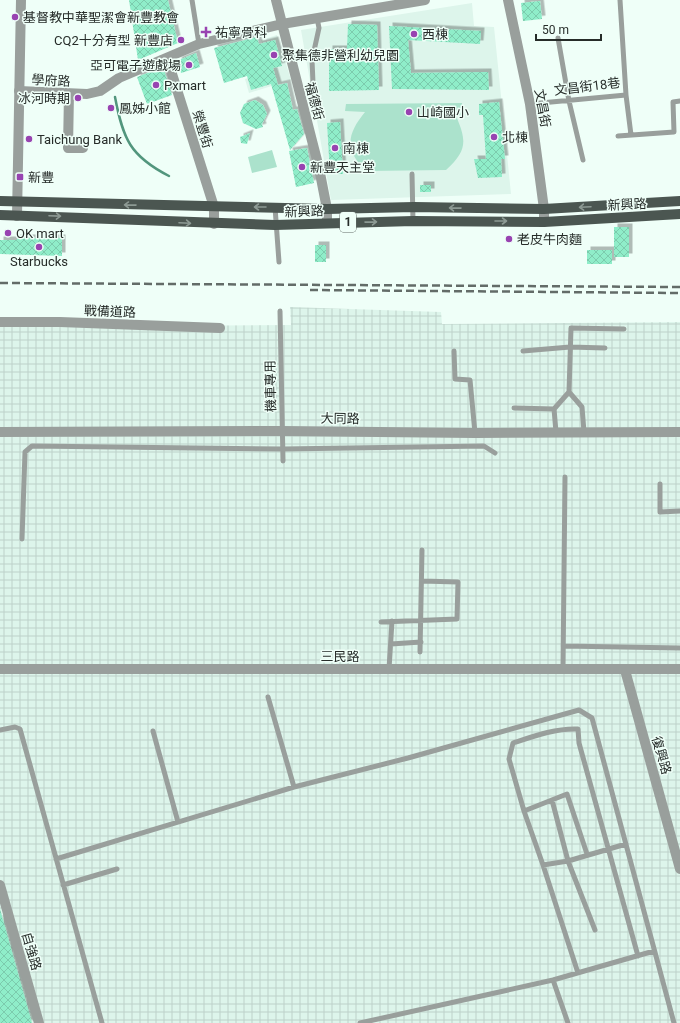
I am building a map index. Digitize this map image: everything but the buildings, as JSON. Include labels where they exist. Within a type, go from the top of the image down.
[{"type":"main road","name":"新興路","points":[[0,201],[327,209],[414,207],[544,209],[680,202]]},
{"type":"main road","name":"新興路","points":[[0,215],[214,224],[275,225],[413,221],[544,222],[680,214]]},
{"type":"street","points":[[16,216],[22,0]]},
{"type":"street","name":"福德街","points":[[276,0],[319,168],[327,209],[327,223]]},
{"type":"street","name":"學府路","points":[[20,91],[87,94],[100,91],[119,78],[198,44],[282,24],[424,0]]},
{"type":"street","name":"文昌街","points":[[508,0],[530,104],[544,209],[544,222]]},
{"type":"street","name":"榮豐街","points":[[167,58],[214,207],[214,224]]},
{"type":"street","points":[[70,93],[68,148],[83,148]]},
{"type":"street","name":"戰備道路","points":[[0,322],[60,322],[220,328]]},
{"type":"street","name":"大同路","points":[[0,432],[680,432]]},
{"type":"street","name":"三民路","points":[[0,669],[680,669]]},
{"type":"street","name":"復興路","points":[[625,670],[680,869]]},
{"type":"street","name":"自強路","points":[[0,885],[38,1023]]},
{"type":"lane","points":[[192,0],[198,44]]},
{"type":"lane","name":"文昌街18巷","points":[[530,104],[626,95],[620,0]]},
{"type":"lane","points":[[313,83],[312,60],[319,28],[317,18]]},
{"type":"lane","points":[[558,38],[569,101],[583,160]]},
{"type":"lane","points":[[626,95],[631,135]]},
{"type":"lane","points":[[618,136],[674,132],[673,102],[680,101]]},
{"type":"lane","points":[[412,174],[414,207],[413,221]]},
{"type":"lane","points":[[275,207],[278,262]]},
{"type":"lane","name":"機車專用","points":[[280,311],[283,461]]},
{"type":"lane","points":[[556,432],[554,409],[569,392],[571,328],[624,329]]},
{"type":"lane","points":[[523,351],[570,347],[605,348]]},
{"type":"lane","points":[[454,351],[455,379],[470,380],[474,433]]},
{"type":"lane","points":[[569,392],[582,407],[584,432]]},
{"type":"lane","points":[[514,408],[554,409]]},
{"type":"lane","points":[[22,539],[25,452],[32,446],[282,449],[484,446],[494,453]]},
{"type":"lane","points":[[563,669],[565,477]]},
{"type":"lane","points":[[660,484],[660,512],[680,512]]},
{"type":"lane","points":[[420,652],[422,621],[422,550]]},
{"type":"lane","points":[[381,622],[457,619],[458,582],[422,581]]},
{"type":"lane","points":[[389,669],[392,621]]},
{"type":"lane","points":[[391,644],[421,642]]},
{"type":"lane","points":[[563,646],[680,648]]},
{"type":"lane","points":[[268,697],[294,787]]},
{"type":"lane","points":[[56,859],[294,787],[408,758],[579,710],[592,718],[674,1023]]},
{"type":"lane","points":[[0,730],[15,727],[20,729],[102,1023]]},
{"type":"lane","points":[[578,973],[544,865],[524,811],[510,759],[513,743],[565,728],[578,729],[579,743],[638,956]]},
{"type":"lane","points":[[153,731],[178,822]]},
{"type":"lane","points":[[524,811],[567,794],[586,854]]},
{"type":"lane","points":[[552,800],[568,861],[595,930]]},
{"type":"lane","points":[[544,865],[568,861],[586,854],[626,844]]},
{"type":"lane","points":[[63,885],[117,869]]},
{"type":"lane","points":[[360,1023],[552,980],[654,951]]},
{"type":"lane","points":[[552,980],[568,1023]]},
{"type":"shaded area","name":"山崎國小","points":[[472,3],[474,26],[494,27],[511,194],[331,200],[301,30]]},
{"type":"shaded area","name":"聚集德非營利幼兒園","points":[[277,35],[291,80],[249,93],[245,79],[271,71],[261,40]]},
{"type":"shaded area","points":[[290,307],[441,312],[442,324],[680,322],[680,1023],[0,1023],[0,327],[291,325]]},
{"type":"green space","points":[[462,103],[463,115],[456,116],[462,132],[463,145],[458,157],[446,170],[366,171],[354,156],[350,142],[354,128],[365,112],[345,111],[346,104]]},
{"type":"green space","points":[[272,150],[277,167],[252,173],[248,157]]},
{"type":"waterway","points":[[115,97],[121,124],[130,145],[145,161],[169,176]]},
{"type":"railway","points":[[0,283],[680,287]]},
{"type":"railway","points":[[310,290],[680,293]]},
{"type":"place","name":"基督教中華聖潔會新豐教會","points":[[15,17]]},
{"type":"place","name":"祐寧骨科","points":[[206,32]]},
{"type":"place","name":"西棟","points":[[414,34]]},
{"type":"place","name":"CQ2十分有型 新豐店","points":[[181,40]]},
{"type":"place","name":"聚集德非營利幼兒園","points":[[274,55]]},
{"type":"place","name":"亞可電子遊戲場","points":[[189,65]]},
{"type":"place","name":"Pxmart","points":[[156,85]]},
{"type":"place","name":"冰河時期","points":[[78,98]]},
{"type":"place","name":"鳳姊小館","points":[[111,108]]},
{"type":"place","name":"山崎國小","points":[[409,112]]},
{"type":"place","name":"北棟","points":[[494,137]]},
{"type":"place","name":"Taichung Bank","points":[[29,139]]},
{"type":"place","name":"南棟","points":[[335,148]]},
{"type":"place","name":"新豐天主堂","points":[[302,167]]},
{"type":"place","name":"新豐","points":[[20,177]]},
{"type":"place","name":"OK mart","points":[[8,233]]},
{"type":"place","name":"老皮牛肉麵","points":[[509,239]]},
{"type":"place","name":"Starbucks","points":[[39,247]]}]
